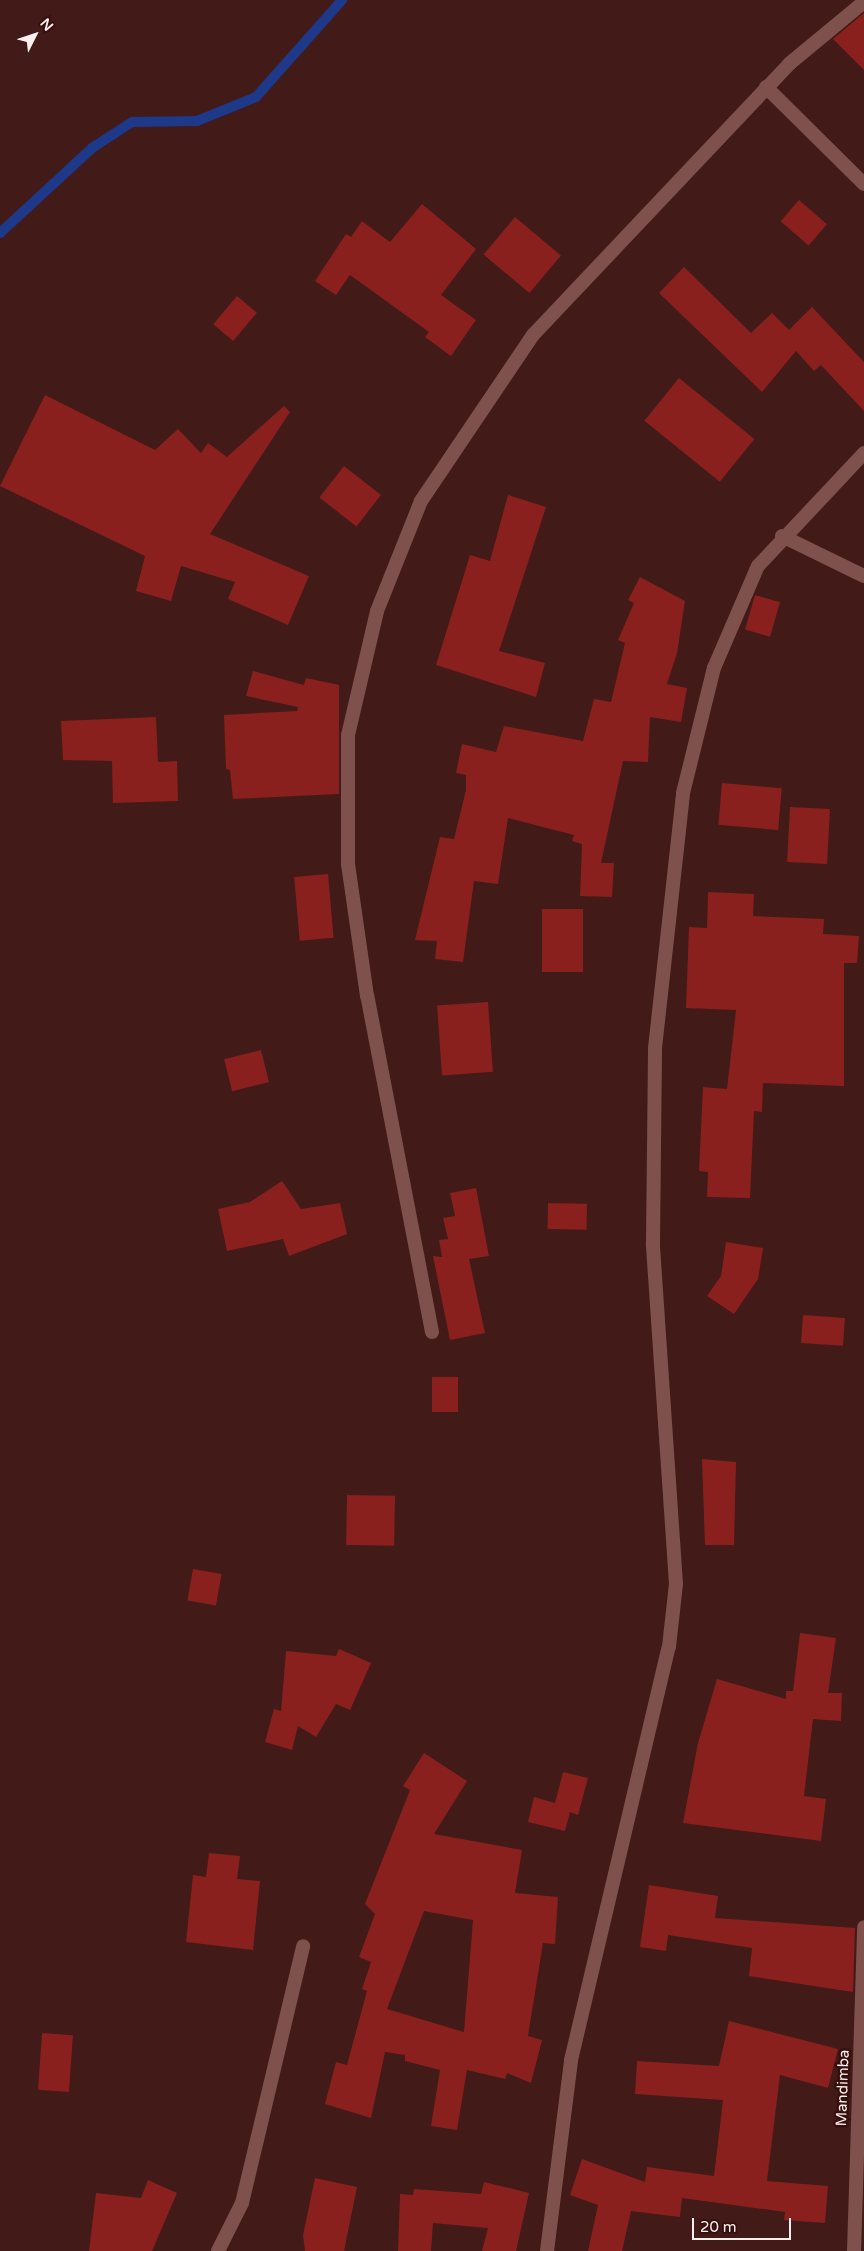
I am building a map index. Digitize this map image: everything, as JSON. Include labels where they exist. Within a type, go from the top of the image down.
[{"type":"street","points":[[432,1332],[367,996],[348,864],[348,734],[377,611],[421,501],[533,335],[766,87],[864,2]]},
{"type":"street","points":[[766,87],[864,184]]},
{"type":"street","points":[[547,2251],[571,2060],[669,1647],[676,1584],[653,1243],[655,1048],[683,793],[714,668],[758,566],[782,536],[864,453]]},
{"type":"street","points":[[782,536],[864,576]]},
{"type":"street","name":"Mandimba","points":[[854,2251],[864,1927]]},
{"type":"street","points":[[218,2251],[242,2203],[303,1946]]},
{"type":"building","points":[[864,13],[864,70],[833,39]]},
{"type":"building","points":[[799,200],[827,224],[809,245],[781,221]]},
{"type":"building","points":[[422,204],[476,249],[441,295],[476,320],[451,356],[425,337],[429,332],[350,275],[336,295],[315,281],[346,234],[351,237],[362,221],[390,242]]},
{"type":"building","points":[[515,217],[561,256],[529,293],[484,255]]},
{"type":"building","points":[[684,267],[751,333],[772,313],[789,330],[812,307],[864,362],[864,411],[821,365],[814,371],[796,351],[762,392],[659,293]]},
{"type":"building","points":[[237,296],[257,313],[233,341],[213,324]]},
{"type":"building","points":[[679,378],[754,439],[720,482],[644,421]]},
{"type":"building","points":[[45,395],[155,450],[178,429],[201,453],[208,443],[227,457],[284,406],[290,412],[210,534],[309,576],[288,625],[228,599],[235,582],[181,566],[171,601],[136,591],[145,556],[0,486]]},
{"type":"building","points":[[344,466],[381,495],[356,526],[319,498]]},
{"type":"building","points":[[508,495],[546,507],[499,651],[545,663],[536,697],[436,665],[470,555],[490,561]]},
{"type":"building","points":[[640,577],[685,601],[677,653],[667,684],[687,688],[681,722],[650,717],[648,762],[623,761],[601,863],[614,863],[612,897],[580,896],[582,844],[572,841],[574,835],[508,818],[498,884],[474,881],[463,962],[435,959],[437,941],[415,940],[440,837],[454,839],[466,790],[466,775],[456,773],[462,744],[496,752],[504,726],[583,741],[594,699],[611,702],[625,643],[618,640],[634,603],[628,600]]},
{"type":"building","points":[[755,595],[780,602],[770,637],[745,630]]},
{"type":"building","points":[[253,671],[304,685],[306,678],[339,685],[339,794],[233,799],[230,770],[226,769],[224,715],[297,711],[298,707],[246,696]]},
{"type":"building","points":[[156,717],[158,762],[177,761],[178,801],[113,803],[112,761],[63,760],[61,721]]},
{"type":"building","points":[[722,783],[782,788],[778,830],[718,825]]},
{"type":"building","points":[[790,807],[830,809],[827,864],[787,862]]},
{"type":"building","points":[[328,874],[334,938],[300,941],[294,877]]},
{"type":"building","points":[[708,892],[754,894],[753,916],[824,919],[823,934],[859,936],[857,963],[844,963],[844,1086],[763,1083],[762,1112],[754,1111],[750,1198],[707,1197],[708,1172],[699,1171],[703,1087],[727,1089],[736,1010],[686,1008],[689,927],[707,928]]},
{"type":"building","points":[[542,909],[583,909],[583,972],[542,972]]},
{"type":"building","points":[[488,1002],[493,1072],[442,1075],[437,1006]]},
{"type":"building","points":[[261,1050],[269,1082],[232,1091],[224,1059]]},
{"type":"building","points":[[282,1181],[301,1209],[340,1203],[347,1234],[289,1256],[283,1239],[227,1251],[218,1209],[250,1202]]},
{"type":"building","points":[[476,1188],[489,1256],[469,1259],[485,1333],[450,1340],[433,1256],[442,1257],[439,1240],[448,1239],[443,1218],[455,1216],[450,1193]]},
{"type":"building","points":[[548,1203],[587,1204],[587,1230],[548,1229]]},
{"type":"building","points":[[726,1242],[763,1248],[758,1279],[734,1314],[707,1296],[721,1276]]},
{"type":"building","points":[[803,1315],[845,1318],[843,1346],[801,1343]]},
{"type":"building","points":[[432,1377],[458,1377],[458,1412],[432,1412]]},
{"type":"building","points":[[702,1459],[736,1462],[734,1545],[705,1545]]},
{"type":"building","points":[[347,1495],[395,1496],[394,1546],[346,1545]]},
{"type":"building","points":[[193,1569],[222,1574],[216,1606],[187,1601]]},
{"type":"building","points":[[800,1633],[836,1638],[828,1693],[842,1693],[841,1721],[813,1719],[804,1796],[826,1799],[821,1841],[683,1823],[698,1743],[717,1679],[786,1699],[786,1691],[793,1691]]},
{"type":"building","points":[[339,1649],[371,1663],[350,1710],[336,1704],[316,1737],[298,1726],[292,1750],[265,1742],[274,1709],[281,1711],[286,1651],[336,1656]]},
{"type":"building","points":[[424,1753],[467,1781],[434,1834],[522,1850],[515,1893],[558,1897],[555,1944],[543,1943],[528,2036],[542,2040],[531,2083],[507,2073],[505,2079],[467,2070],[457,2130],[431,2126],[440,2070],[405,2061],[405,2055],[385,2052],[371,2118],[325,2104],[336,2062],[347,2065],[367,1991],[362,1989],[371,1962],[359,1957],[375,1914],[365,1904],[410,1790],[403,1786]],"holes":[[[424,1911],[473,1920],[464,2032],[387,2009]]]},
{"type":"building","points":[[563,1772],[588,1778],[578,1815],[570,1812],[565,1831],[528,1822],[534,1797],[555,1803]]},
{"type":"building","points":[[209,1853],[240,1856],[237,1879],[260,1881],[253,1950],[186,1942],[193,1875],[206,1877]]},
{"type":"building","points":[[649,1885],[718,1896],[715,1918],[855,1928],[853,1992],[749,1976],[752,1948],[668,1935],[666,1951],[640,1947]]},
{"type":"building","points":[[729,2021],[838,2049],[828,2088],[780,2075],[767,2181],[828,2186],[825,2223],[784,2220],[785,2212],[682,2198],[680,2217],[631,2211],[622,2251],[588,2251],[598,2205],[570,2195],[582,2159],[645,2182],[647,2167],[714,2176],[723,2100],[635,2094],[637,2061],[719,2066]]},
{"type":"building","points":[[42,2033],[73,2035],[69,2092],[38,2090]]},
{"type":"building","points":[[315,2178],[357,2187],[344,2251],[305,2251],[303,2235]]},
{"type":"building","points":[[148,2180],[177,2193],[152,2251],[89,2251],[96,2193],[141,2198]]},
{"type":"building","points":[[484,2182],[529,2193],[516,2251],[482,2251],[488,2228],[433,2223],[431,2251],[398,2251],[400,2194],[413,2195],[414,2189],[481,2194]]},
{"type":"waterway","points":[[0,233],[92,148],[132,122],[197,121],[256,97],[342,0]]}]
